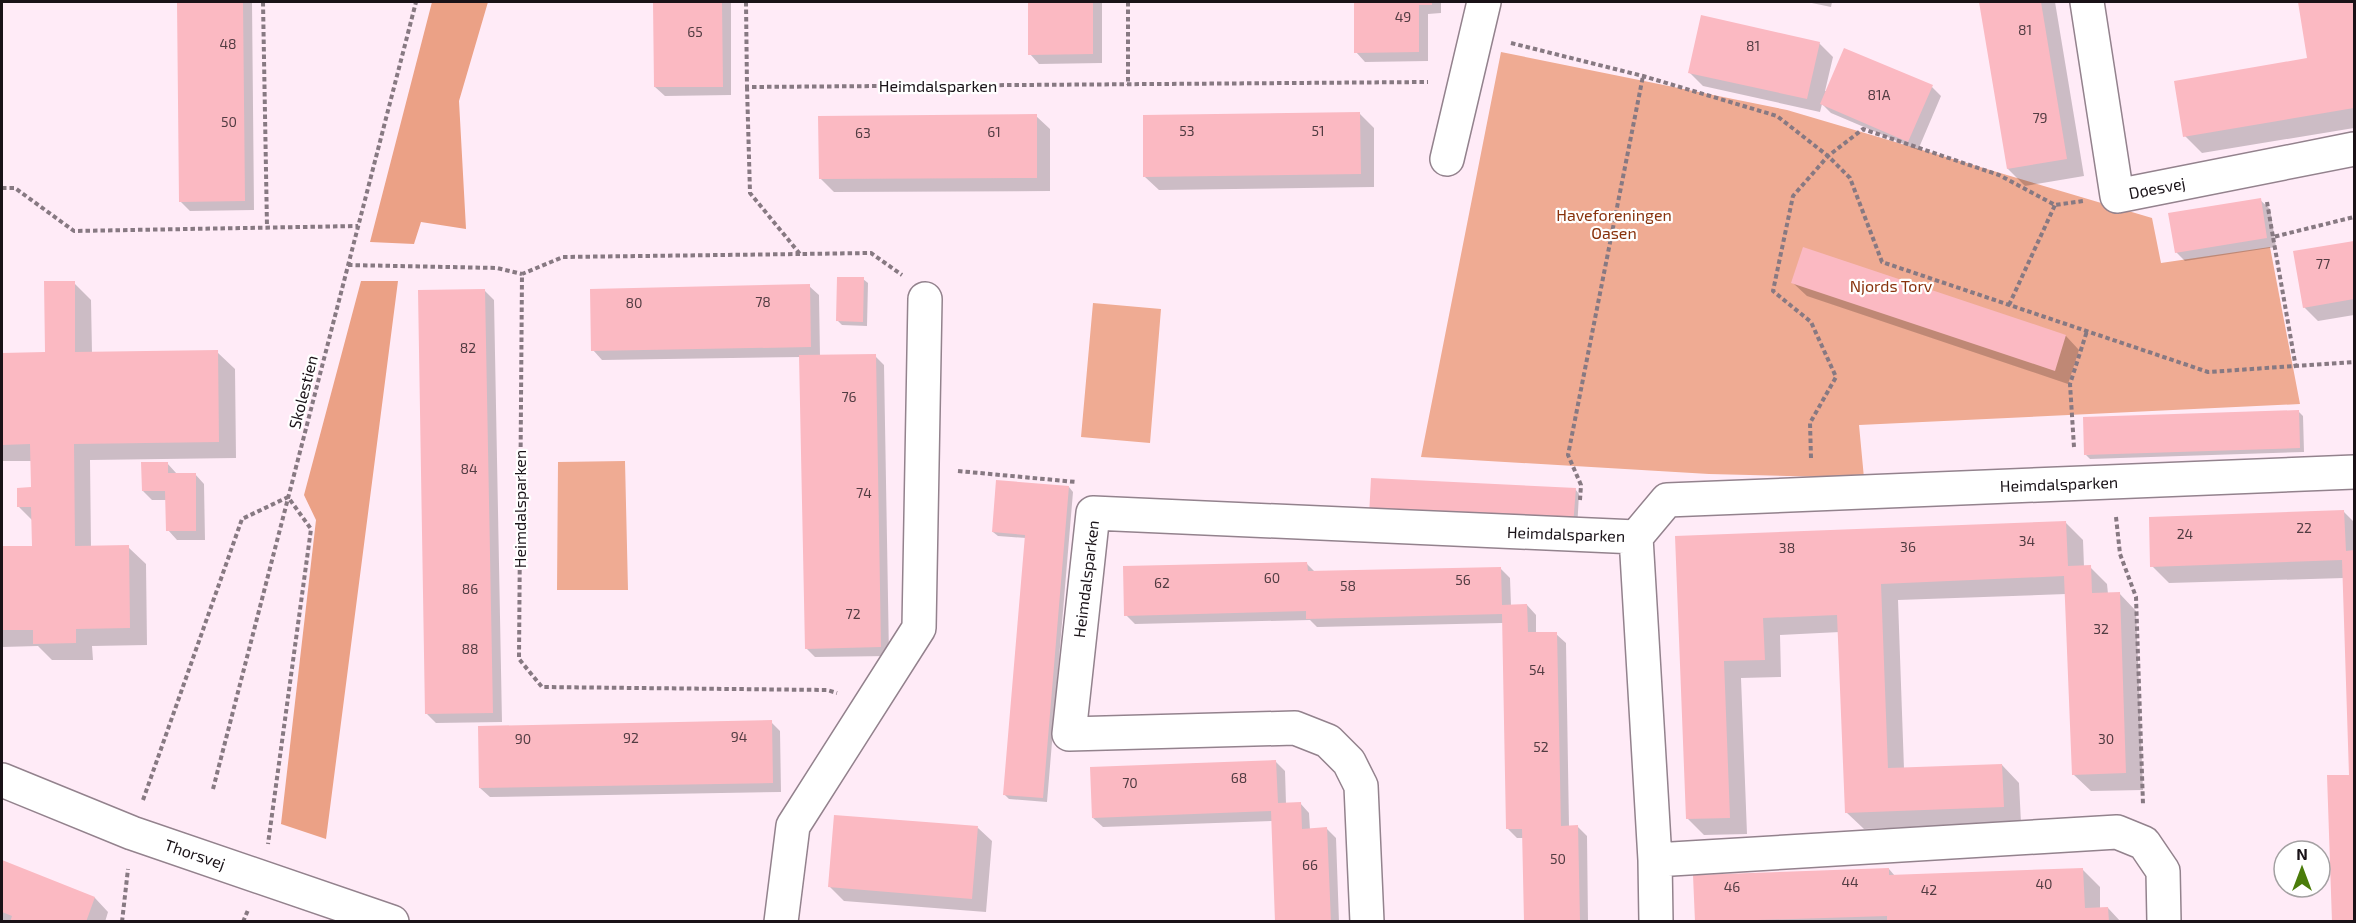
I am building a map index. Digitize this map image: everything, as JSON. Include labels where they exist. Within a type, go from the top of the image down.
[{"type":"street","points":[[1447,159],[1484,2]]},
{"type":"street","name":"Døesvej","points":[[2087,2],[2117,196],[2355,149]]},
{"type":"street","points":[[781,921],[793,826],[919,628],[926,299]]},
{"type":"street","name":"Heimdalsparken","points":[[1656,921],[1655,860],[1636,537],[1666,500],[2355,472]]},
{"type":"street","name":"Heimdalsparken","points":[[1366,921],[1361,786],[1349,762],[1329,741],[1295,728],[1069,734],[1093,513],[1636,537]]},
{"type":"street","name":"Thorsvej","points":[[2,780],[132,833],[392,921]]},
{"type":"street","points":[[1655,860],[2117,832],[2144,843],[2163,871],[2164,921]]},
{"type":"path","points":[[263,2],[267,227]]},
{"type":"path","name":"Skolestien","points":[[213,789],[416,2]]},
{"type":"path","points":[[746,2],[750,193],[800,254]]},
{"type":"path","points":[[1128,2],[1128,85]]},
{"type":"path","points":[[1476,35],[1643,76],[1777,116],[1828,156],[1850,178],[1882,262],[2208,372],[2296,368],[2355,362]]},
{"type":"path","points":[[1578,535],[1581,485],[1568,454],[1643,76]]},
{"type":"path","name":"Heimdalsparken","points":[[747,87],[1465,81]]},
{"type":"path","points":[[1812,494],[1810,423],[1836,377],[1811,322],[1773,291],[1793,196],[1828,156],[1863,129],[1999,175],[2055,205],[2117,196]]},
{"type":"path","points":[[2,189],[15,188],[74,231],[358,226]]},
{"type":"path","points":[[2009,304],[2055,205]]},
{"type":"path","points":[[2296,368],[2273,237],[2308,231],[2355,217]]},
{"type":"path","points":[[348,265],[497,268],[522,274],[563,257],[871,253],[907,278],[926,299]]},
{"type":"path","name":"Heimdalsparken","points":[[522,274],[519,659],[542,687],[827,690],[873,702]]},
{"type":"path","points":[[2076,483],[2070,384],[2086,331]]},
{"type":"path","points":[[921,468],[1078,482],[1093,513]]},
{"type":"path","points":[[2114,482],[2120,554],[2136,597],[2144,843]]},
{"type":"path","points":[[122,921],[132,833],[242,519],[288,497],[311,529],[264,878],[243,921]]},
{"type":"green space","points":[[1501,52],[1787,110],[2152,218],[2161,263],[2270,247],[2300,404],[1859,425],[1864,478],[1709,474],[1421,457]]},
{"type":"green space","points":[[1093,303],[1161,309],[1150,443],[1081,437]]},
{"type":"green space","points":[[625,461],[628,590],[557,590],[558,462]]},
{"type":"shaded area","points":[[432,2],[488,2],[459,101],[466,229],[421,222],[414,244],[370,242]]},
{"type":"shaded area","points":[[361,281],[398,281],[326,839],[281,824],[316,520],[304,495]]},
{"type":"building","points":[[177,2],[243,2],[245,201],[179,202]]},
{"type":"building","points":[[653,2],[722,2],[723,87],[654,87]]},
{"type":"building","points":[[1028,2],[1093,2],[1093,54],[1028,55]]},
{"type":"building","points":[[1354,2],[1432,2],[1432,5],[1419,5],[1419,52],[1354,53]]},
{"type":"building","points":[[1979,2],[2041,2],[2067,159],[2007,169]]},
{"type":"building","points":[[2298,2],[2354,2],[2354,108],[2183,137],[2174,81],[2307,58]]},
{"type":"building","points":[[1701,15],[1820,42],[1807,99],[1688,73]]},
{"type":"building","points":[[1844,48],[1933,85],[1908,142],[1820,104]]},
{"type":"building","points":[[1360,112],[1361,174],[1143,177],[1143,115]]},
{"type":"building","points":[[1037,114],[1037,178],[819,179],[818,116]]},
{"type":"building","points":[[2261,198],[2267,238],[2175,253],[2168,213]]},
{"type":"building","points":[[2354,241],[2354,299],[2303,308],[2293,251]]},
{"type":"building","points":[[1803,247],[2066,335],[2055,371],[1791,283]]},
{"type":"building","points":[[837,277],[864,277],[863,322],[836,321]]},
{"type":"building","points":[[44,281],[75,281],[75,352],[218,350],[219,442],[74,444],[75,546],[129,545],[130,628],[76,629],[76,643],[33,644],[33,630],[2,630],[2,546],[32,546],[31,507],[17,507],[17,488],[31,487],[30,444],[2,445],[2,353],[45,352]]},
{"type":"building","points":[[810,284],[811,347],[591,351],[590,289]]},
{"type":"building","points":[[485,289],[493,713],[425,714],[418,290]]},
{"type":"building","points":[[876,354],[881,647],[805,649],[799,355]]},
{"type":"building","points":[[2299,410],[2300,448],[2084,455],[2083,417]]},
{"type":"building","points":[[141,462],[168,462],[168,473],[196,473],[196,531],[166,531],[165,491],[142,491]]},
{"type":"building","points":[[1371,478],[1576,488],[1573,526],[1369,516]]},
{"type":"building","points":[[996,480],[1069,486],[1043,798],[1003,795],[1025,535],[992,532]]},
{"type":"building","points":[[2344,510],[2346,551],[2354,550],[2354,922],[2332,922],[2332,839],[2329,839],[2327,775],[2349,775],[2342,560],[2150,567],[2149,517]]},
{"type":"building","points":[[2066,521],[2068,566],[2091,565],[2092,593],[2120,592],[2126,773],[2072,775],[2064,576],[1881,584],[1888,768],[2002,764],[2004,807],[1845,813],[1837,615],[1763,618],[1765,660],[1724,661],[1730,818],[1686,819],[1675,536]]},
{"type":"building","points":[[1307,562],[1308,571],[1501,567],[1502,605],[1527,604],[1528,632],[1557,632],[1561,826],[1578,825],[1580,922],[1524,922],[1522,829],[1506,829],[1502,614],[1306,619],[1306,611],[1124,616],[1123,566]]},
{"type":"building","points":[[772,720],[773,783],[479,788],[478,726]]},
{"type":"building","points":[[1276,760],[1278,803],[1301,802],[1302,829],[1327,827],[1331,922],[1275,922],[1271,811],[1092,818],[1090,767]]},
{"type":"building","points":[[834,815],[978,826],[972,899],[828,887]]},
{"type":"building","points":[[2,860],[95,897],[86,922],[10,922],[12,916],[2,912]]},
{"type":"building","points":[[1889,868],[1889,875],[2083,868],[2085,908],[2108,907],[2109,922],[1887,922],[1887,916],[1695,922],[1693,875]]},
{"type":"park label","name":"Haveforeningen Oasen","points":[[1614,224]]},
{"type":"park label","name":"Njords Torv","points":[[1891,286]]}]
